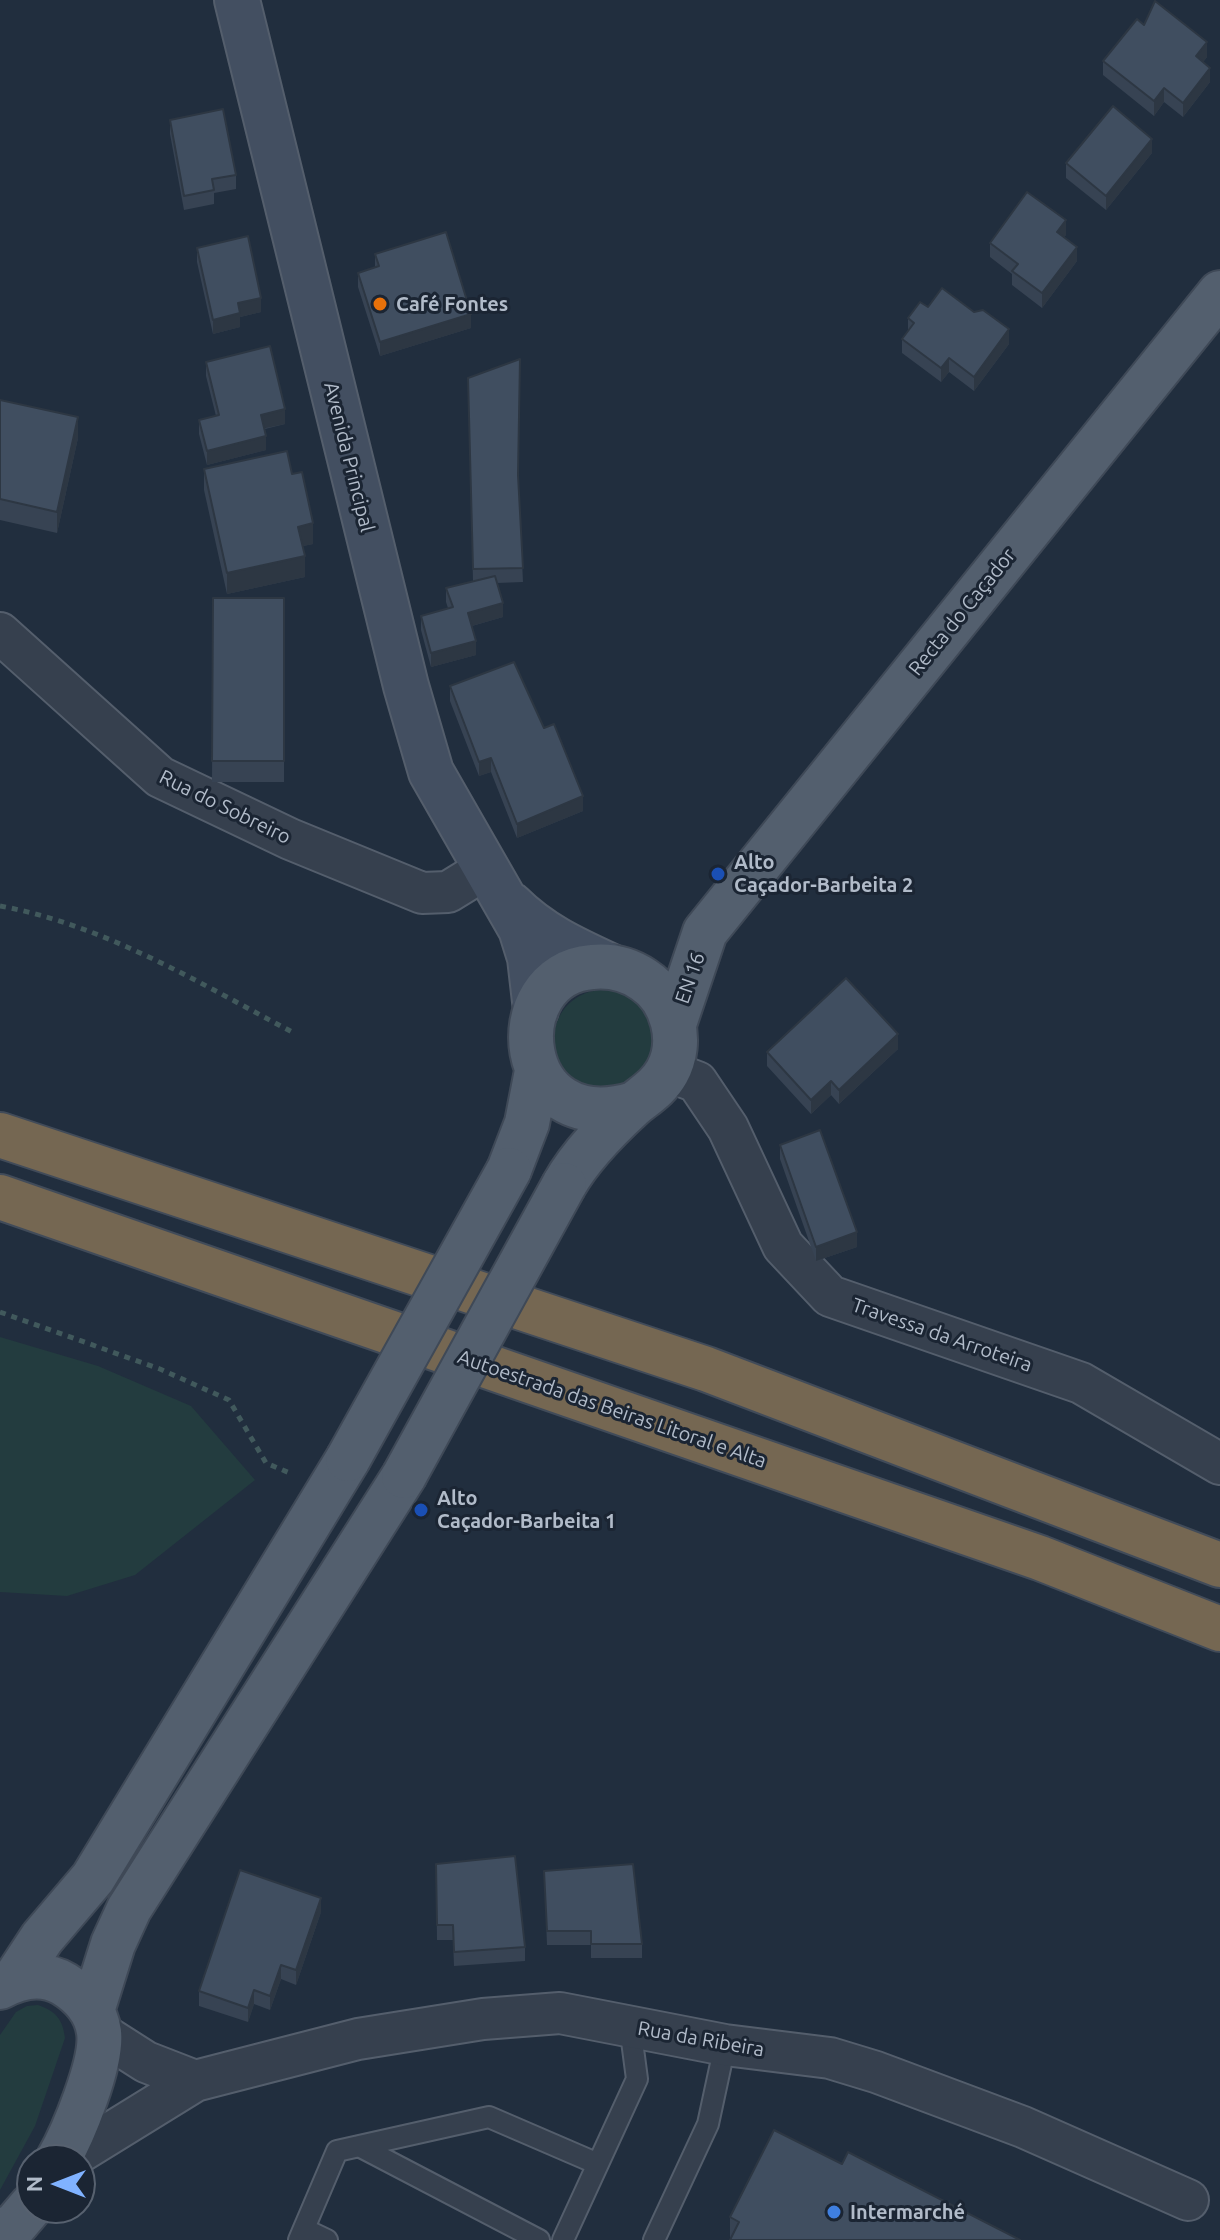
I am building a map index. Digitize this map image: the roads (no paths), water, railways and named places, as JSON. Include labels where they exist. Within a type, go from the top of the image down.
[{"type":"highway","points":[[0,1135],[706,1369],[1220,1565]]},
{"type":"highway","name":"Autoestrada das Beiras Litoral e Alta","points":[[0,1197],[1040,1558],[1220,1629]]},
{"type":"main road","name":"Avenida Principal","points":[[237,0],[406,686],[431,772],[521,929],[530,958],[536,1010]]},
{"type":"main road","name":"Recta do Caçador","points":[[705,932],[1220,293]]},
{"type":"main road","name":"Avenida Principal","points":[[496,883],[526,920],[551,938],[621,969]]},
{"type":"main road","name":"EN 16","points":[[536,1010],[551,986],[569,972],[621,969],[705,932]]},
{"type":"main road","name":"EN 16","points":[[674,1024],[705,932]]},
{"type":"main road","name":"EN 16","points":[[621,969],[651,984],[665,1002],[674,1024],[675,1047],[668,1071]]},
{"type":"main road","points":[[536,1010],[531,1030],[531,1051],[537,1071],[550,1089],[568,1103],[590,1110],[613,1111],[634,1104]]},
{"type":"main road","points":[[7,1983],[93,1878],[339,1474],[509,1170],[527,1123],[537,1071]]},
{"type":"main road","points":[[67,2144],[98,2054],[96,2021],[113,1944],[129,1909],[404,1476],[564,1185],[597,1141],[634,1104],[654,1090],[668,1071]]},
{"type":"main road","points":[[7,1983],[37,1976],[59,1981],[78,1993],[96,2021]]},
{"type":"street","name":"Rua do Sobreiro","points":[[0,633],[151,769],[192,794],[290,839],[422,893],[448,892],[496,883]]},
{"type":"street","name":"Travessa da Arroteira","points":[[668,1071],[697,1082],[728,1128],[783,1246],[830,1296],[1081,1383],[1220,1464]]},
{"type":"street","name":"Rua da Ribeira","points":[[93,2144],[195,2081],[358,2039],[483,2019],[560,2013],[725,2045],[830,2058],[1023,2127],[1188,2200]]},
{"type":"street","points":[[96,2021],[146,2062],[195,2081]]},
{"type":"lane","points":[[563,2240],[637,2079],[630,2026]]},
{"type":"lane","points":[[654,2240],[708,2124],[725,2045]]},
{"type":"lane","points":[[327,2240],[302,2234],[337,2151],[489,2117],[598,2164]]},
{"type":"lane","points":[[359,2146],[539,2240]]},
{"type":"place","name":"Café Fontes","points":[[380,304]]},
{"type":"place","name":"Alto Caçador-Barbeita 2","points":[[718,874]]},
{"type":"place","name":"Alto Caçador-Barbeita 1","points":[[421,1510]]},
{"type":"place","name":"Intermarché","points":[[834,2212]]}]
